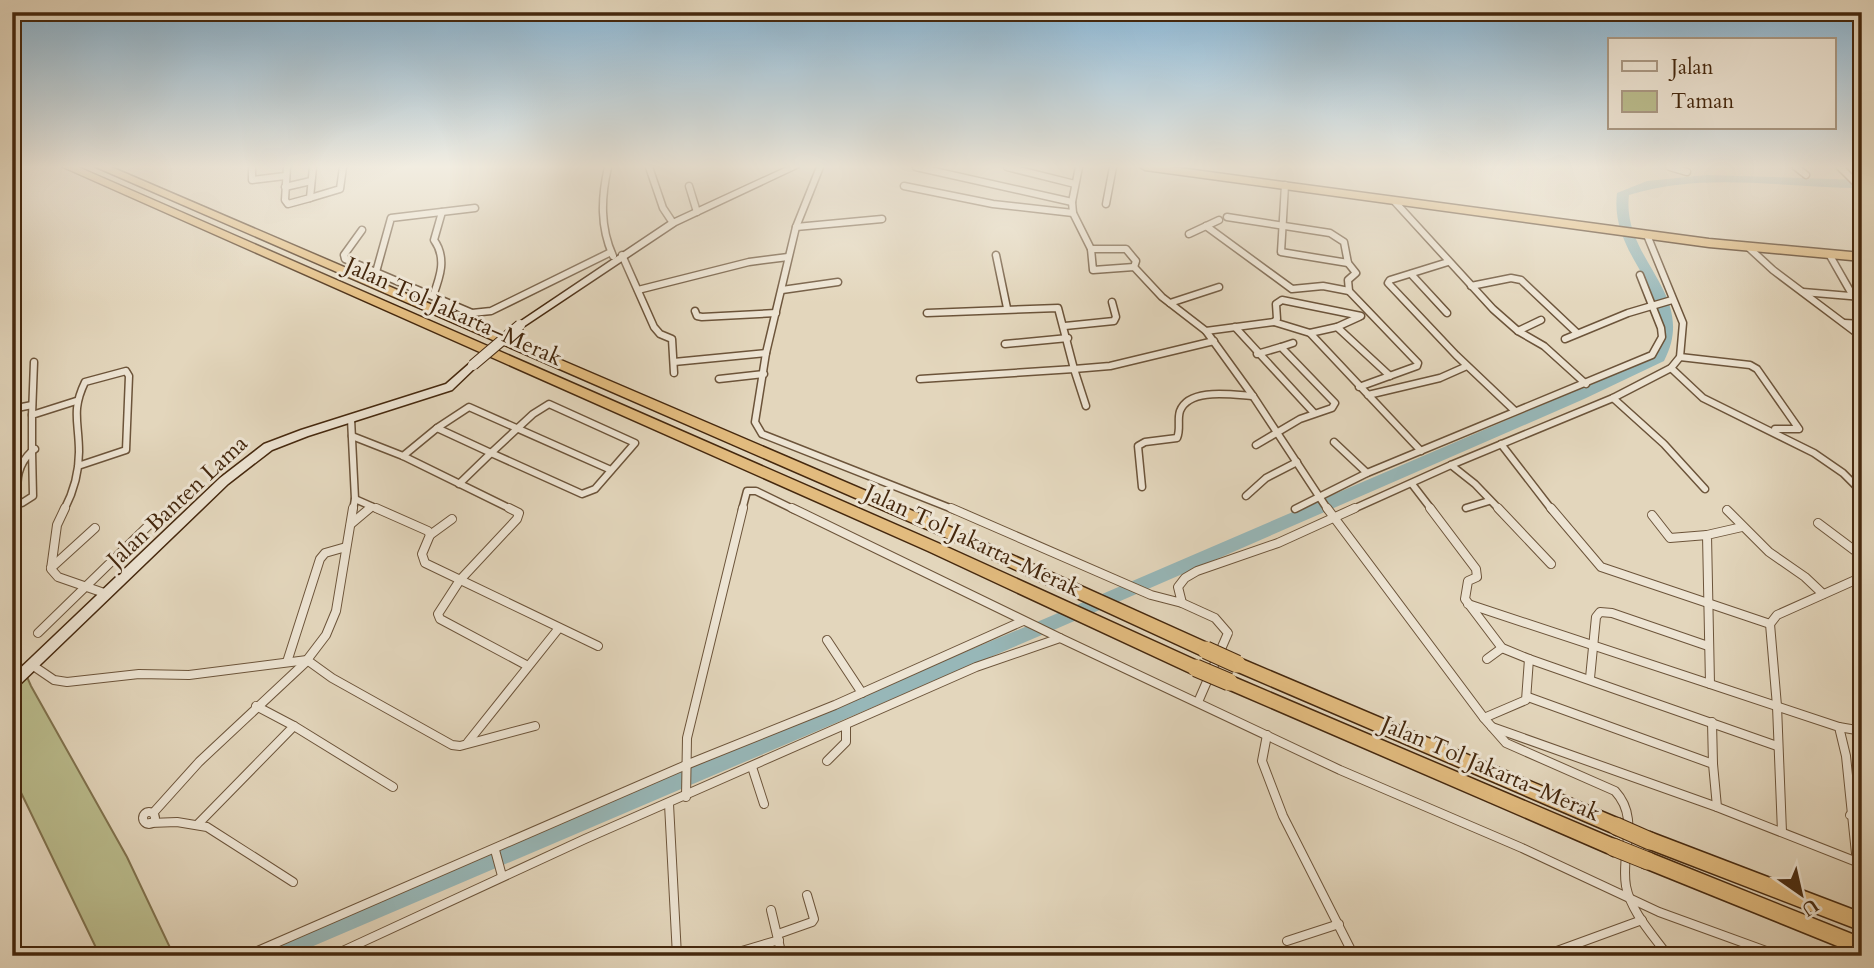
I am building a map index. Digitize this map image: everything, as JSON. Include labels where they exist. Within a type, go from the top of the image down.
[{"type":"highway","name":"Jalan Tol Jakarta–Merak","points":[[171,212],[933,547],[1196,668],[1648,862],[1862,947]]},
{"type":"highway","name":"Jalan Tol Jakarta–Merak","points":[[206,212],[943,530],[1237,664],[1616,827],[1862,922]]},
{"type":"highway","points":[[1472,212],[1748,247],[1862,257]]},
{"type":"main road","name":"Jalan Banten Lama","points":[[12,684],[223,481],[256,454],[292,437],[449,387],[520,325],[616,256],[697,212]]},
{"type":"street","points":[[376,272],[391,218],[441,212]]},
{"type":"street","points":[[433,296],[442,268],[442,250],[434,240],[442,212]]},
{"type":"street","points":[[603,212],[604,237],[638,290],[657,331],[672,340],[674,373]]},
{"type":"street","points":[[666,212],[673,223]]},
{"type":"street","points":[[802,212],[788,257],[766,353],[755,422],[768,437],[923,496],[1130,586],[1182,603],[1226,625],[1228,633],[1198,702]]},
{"type":"street","points":[[1066,212],[1073,213],[1091,249],[1095,279]]},
{"type":"street","points":[[1282,212],[1280,246],[1284,253],[1348,263]]},
{"type":"street","points":[[1404,212],[1471,286],[1518,331],[1541,343],[1586,384]]},
{"type":"street","points":[[1227,217],[1281,223],[1337,236],[1348,249],[1348,263],[1356,273],[1348,280],[1349,291]]},
{"type":"street","points":[[796,227],[882,219]]},
{"type":"street","points":[[1189,234],[1219,220]]},
{"type":"street","points":[[1206,226],[1292,289],[1323,286],[1349,291],[1418,363],[1359,387]]},
{"type":"street","points":[[362,230],[343,257],[472,313],[491,311],[616,256]]},
{"type":"street","points":[[1182,603],[1178,587],[1189,575],[1278,543],[1333,515],[1613,398],[1671,368],[1680,357],[1683,323],[1670,301],[1646,235]]},
{"type":"street","points":[[1748,247],[1765,264],[1862,337]]},
{"type":"street","points":[[1091,249],[1126,249],[1136,261],[1134,267]]},
{"type":"street","points":[[1829,254],[1853,296]]},
{"type":"street","points":[[996,255],[1007,308]]},
{"type":"street","points":[[638,290],[749,262],[788,257]]},
{"type":"street","points":[[1448,262],[1390,280],[1388,284],[1467,366],[1515,411]]},
{"type":"street","points":[[1093,270],[1134,267],[1170,303],[1206,331],[1253,396],[1320,499],[1485,718],[1511,746],[1615,790],[1622,797],[1629,811],[1626,884],[1630,898],[1668,956]]},
{"type":"street","points":[[1411,274],[1447,313]]},
{"type":"street","points":[[1295,509],[1320,499],[1367,473],[1652,355],[1662,337],[1660,322],[1657,306],[1640,275]]},
{"type":"street","points":[[1471,286],[1511,278],[1521,280],[1577,332]]},
{"type":"street","points":[[782,290],[838,282]]},
{"type":"street","points":[[1170,303],[1219,287]]},
{"type":"street","points":[[1802,292],[1862,297]]},
{"type":"street","points":[[1274,322],[1278,319],[1276,304],[1282,300],[1361,316]]},
{"type":"street","points":[[1564,339],[1628,313],[1670,301]]},
{"type":"street","points":[[1065,326],[1114,321],[1116,317],[1112,302]]},
{"type":"street","points":[[927,313],[1058,308],[1086,406]]},
{"type":"street","points":[[695,311],[697,316],[702,317],[776,313]]},
{"type":"street","points":[[1206,331],[1274,322],[1310,333],[1337,327],[1370,314]]},
{"type":"street","points":[[1518,331],[1542,320]]},
{"type":"street","points":[[1843,323],[1862,324]]},
{"type":"street","points":[[1235,327],[1314,413]]},
{"type":"street","points":[[1337,327],[1390,376]]},
{"type":"street","points":[[1310,333],[1315,343],[1422,451]]},
{"type":"street","points":[[1004,344],[1068,338]]},
{"type":"street","points":[[920,379],[1128,364],[1164,351],[1214,341]]},
{"type":"street","points":[[1257,354],[1293,342]]},
{"type":"street","points":[[1256,445],[1314,413],[1332,408],[1334,401],[1281,346]]},
{"type":"street","points":[[674,362],[766,353]]},
{"type":"street","points":[[1680,357],[1749,365],[1757,369],[1776,392],[1799,429],[1788,431],[1765,428]]},
{"type":"street","points":[[34,362],[32,405],[34,449],[33,496],[22,503],[17,501],[18,464],[34,449]]},
{"type":"street","points":[[1368,395],[1408,387],[1451,374],[1467,366]]},
{"type":"street","points":[[1671,368],[1703,398],[1835,466],[1862,492]]},
{"type":"street","points":[[78,466],[127,450],[128,373],[124,371],[88,380],[82,386],[76,401],[78,466],[71,501],[57,525],[51,569],[58,577],[107,594]]},
{"type":"street","points":[[719,379],[764,374]]},
{"type":"street","points":[[1142,487],[1140,443],[1177,438],[1180,433],[1179,412],[1185,403],[1201,396],[1253,396]]},
{"type":"street","points":[[1613,398],[1664,444],[1704,489]]},
{"type":"street","points":[[32,415],[76,401]]},
{"type":"street","points":[[437,428],[491,454],[582,494],[594,489],[633,447],[634,440],[549,404],[541,407],[517,427],[491,454],[459,484]]},
{"type":"street","points":[[12,409],[32,405]]},
{"type":"street","points":[[403,456],[467,407],[611,470]]},
{"type":"street","points":[[293,882],[227,838],[198,824],[177,821],[150,823],[156,816],[154,812],[199,762],[307,660],[326,635],[336,611],[355,499],[351,419]]},
{"type":"street","points":[[352,436],[403,456],[519,513],[517,519],[460,580],[438,614],[440,619],[528,666]]},
{"type":"street","points":[[1334,442],[1367,473]]},
{"type":"street","points":[[1502,444],[1549,506],[1601,567],[1770,624]]},
{"type":"street","points":[[1246,496],[1266,478],[1297,462]]},
{"type":"street","points":[[1451,465],[1475,484],[1551,564]]},
{"type":"street","points":[[1412,484],[1476,569],[1477,577],[1468,581],[1465,595],[1468,604],[1502,648],[1777,746]]},
{"type":"street","points":[[686,794],[687,738],[698,685],[747,491],[756,491],[1340,770],[1522,848],[1666,915],[1780,956]]},
{"type":"street","points":[[355,499],[399,516],[428,531],[430,535]]},
{"type":"street","points":[[1466,508],[1489,501]]},
{"type":"street","points":[[350,525],[372,507]]},
{"type":"street","points":[[1727,510],[1769,552],[1805,577],[1823,594]]},
{"type":"street","points":[[1652,515],[1670,538],[1707,535],[1742,527]]},
{"type":"street","points":[[452,519],[430,535],[422,559],[598,646]]},
{"type":"street","points":[[1818,523],[1862,556]]},
{"type":"street","points":[[38,633],[149,525]]},
{"type":"street","points":[[51,569],[95,528]]},
{"type":"street","points":[[1707,535],[1710,684]]},
{"type":"street","points":[[287,662],[320,559],[325,553],[346,547]]},
{"type":"street","points":[[1782,832],[1777,706],[1770,624],[1777,615],[1862,577]]},
{"type":"street","points":[[1468,604],[1839,727],[1862,731]]},
{"type":"street","points":[[1590,678],[1592,643],[1596,617],[1600,612],[1612,613],[1708,646]]},
{"type":"street","points":[[246,956],[495,852],[686,765],[1028,623]]},
{"type":"street","points":[[467,743],[559,628]]},
{"type":"street","points":[[332,956],[501,873],[669,804],[686,794],[846,727],[966,672],[1057,636]]},
{"type":"street","points":[[827,640],[862,693]]},
{"type":"street","points":[[1487,659],[1502,648]]},
{"type":"street","points":[[1485,718],[1521,704],[1528,697],[1530,659]]},
{"type":"street","points":[[32,665],[54,680],[66,682],[139,674],[190,675],[307,660],[332,678],[452,745],[460,746],[534,726]]},
{"type":"street","points":[[1528,697],[1713,764]]},
{"type":"street","points":[[256,706],[294,726],[393,787]]},
{"type":"street","points":[[1712,722],[1717,807]]},
{"type":"street","points":[[198,824],[294,726]]},
{"type":"street","points":[[827,761],[846,743],[846,727]]},
{"type":"street","points":[[1492,727],[1717,807],[1859,864]]},
{"type":"street","points":[[1839,727],[1846,756],[1850,815],[1859,864]]},
{"type":"street","points":[[1267,735],[1262,761],[1283,816],[1354,956]]},
{"type":"street","points":[[752,766],[764,804]]},
{"type":"street","points":[[669,804],[677,956]]},
{"type":"street","points":[[1850,815],[1862,819]]},
{"type":"street","points":[[495,852],[501,873]]},
{"type":"street","points":[[725,956],[812,922],[814,919],[807,895]]},
{"type":"street","points":[[771,910],[782,956]]},
{"type":"street","points":[[1557,951],[1642,920]]},
{"type":"street","points":[[1287,940],[1339,924]]},
{"type":"green space","points":[[12,643],[31,686],[127,857],[174,956],[100,956],[12,774]]},
{"type":"waterway","points":[[264,956],[1050,624],[1579,395],[1659,357],[1668,336],[1667,315],[1659,294],[1626,232],[1621,212]]}]
